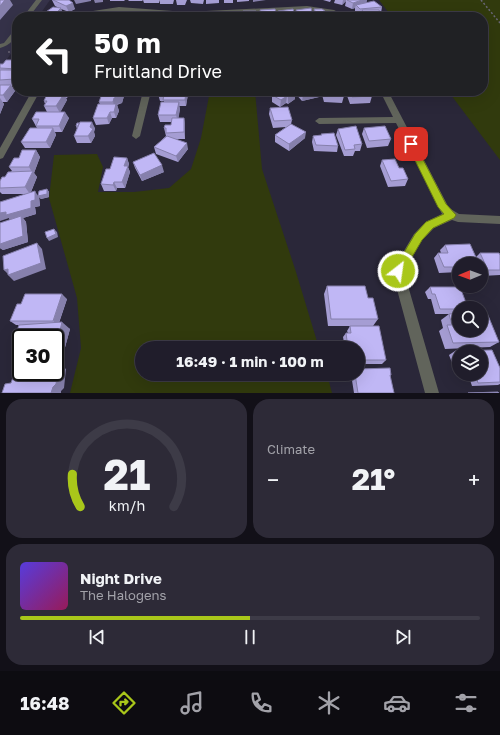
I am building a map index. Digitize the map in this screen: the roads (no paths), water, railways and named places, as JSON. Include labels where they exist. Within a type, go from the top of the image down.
[{"type":"street","points":[[30,12],[39,0]]},
{"type":"street","points":[[238,12],[308,8],[334,12]]},
{"type":"street","points":[[95,12],[119,9],[152,12]]},
{"type":"street","points":[[0,46],[6,44],[12,36]]},
{"type":"street","points":[[0,156],[33,96]]},
{"type":"street","points":[[136,136],[146,96]]},
{"type":"street","points":[[386,96],[442,207],[451,215],[475,220],[500,220]]},
{"type":"street","points":[[319,121],[398,120]]},
{"type":"street","points":[[432,393],[398,271],[418,237],[430,225],[451,215]]}]
